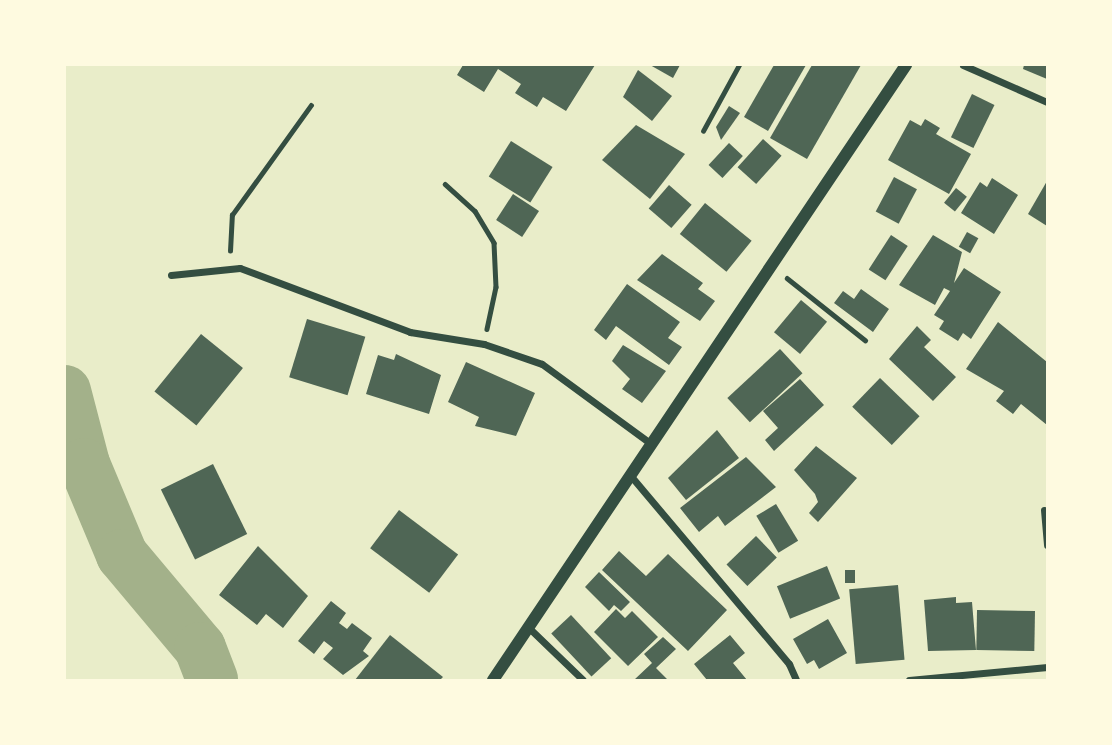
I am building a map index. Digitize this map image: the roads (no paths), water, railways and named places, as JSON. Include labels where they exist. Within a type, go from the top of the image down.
[{"type":"street","points":[[493,680],[650,443],[773,267],[906,65]]},
{"type":"street","points":[[963,65],[1047,102]]},
{"type":"street","points":[[170,275],[229,269],[410,332],[484,344],[542,364],[650,443]]},
{"type":"street","points":[[630,475],[789,663],[796,680]]},
{"type":"street","points":[[1044,510],[1047,545]]},
{"type":"street","points":[[528,627],[583,680]]},
{"type":"street","points":[[909,680],[1047,667]]},
{"type":"waterway","points":[[65,391],[84,464],[122,555],[200,648],[212,680]]},
{"type":"waterway","points":[[65,481],[87,470]]}]
